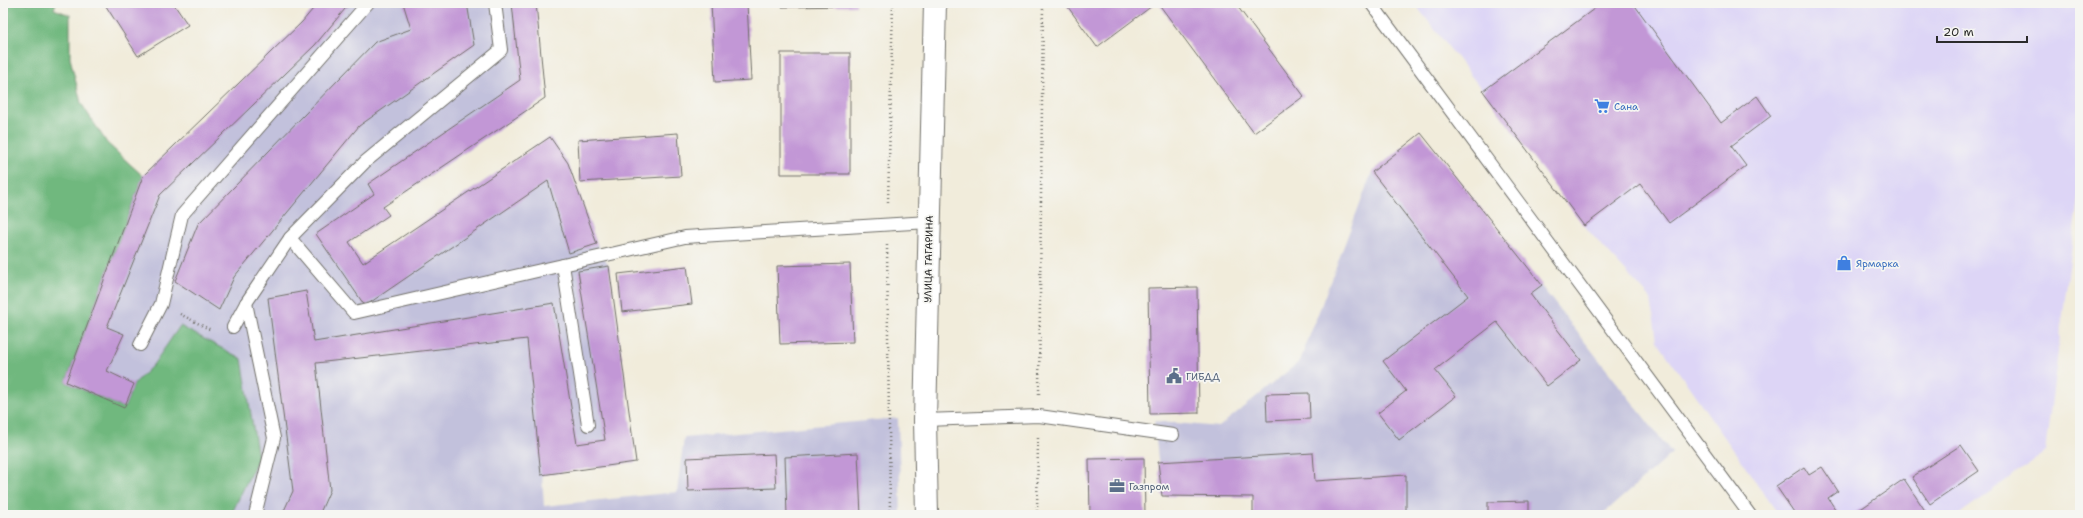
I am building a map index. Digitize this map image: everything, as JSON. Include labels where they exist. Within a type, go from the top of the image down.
[{"type":"street","name":"УЛИЦА ГАГАРИНА","points":[[927,515],[925,420],[934,3]]},
{"type":"lane","points":[[140,345],[161,304],[182,215],[368,3]]},
{"type":"lane","points":[[233,327],[246,303],[290,238],[365,162],[501,50],[495,3]]},
{"type":"lane","points":[[1371,3],[1750,515]]},
{"type":"lane","points":[[290,238],[354,313],[685,237],[929,222]]},
{"type":"lane","points":[[563,265],[588,425]]},
{"type":"lane","points":[[246,303],[274,438],[255,515]]},
{"type":"lane","points":[[925,420],[1039,416],[1173,435]]},
{"type":"path","points":[[890,515],[887,224],[893,3]]},
{"type":"path","points":[[1037,515],[1043,3]]},
{"type":"path","points":[[161,304],[210,330],[233,327]]},
{"type":"shaded area","points":[[318,3],[536,3],[545,98],[384,207],[389,215],[349,242],[363,263],[550,137],[568,163],[597,244],[609,266],[636,462],[542,475],[544,506],[677,492],[684,438],[898,418],[901,515],[231,515],[258,458],[180,326],[153,365],[134,384],[124,408],[66,382],[143,176],[302,22]]},
{"type":"shaded area","name":"Ярмарка","points":[[1414,3],[2080,3],[2080,183],[2045,452],[1958,515],[1779,515],[1657,341],[1651,299],[1584,226],[1483,91]]},
{"type":"shaded area","points":[[1421,133],[1672,453],[1602,515],[1253,515],[1253,497],[1162,496],[1154,421],[1219,427],[1300,361],[1372,172]]},
{"type":"green space","points":[[3,3],[56,3],[54,9],[70,15],[70,58],[81,103],[107,143],[143,176],[66,382],[124,408],[134,384],[153,365],[180,326],[242,359],[258,458],[231,515],[3,515]]},
{"type":"building","points":[[104,3],[173,3],[188,25],[138,56]]},
{"type":"building","points":[[318,3],[350,3],[315,45],[160,195],[107,327],[124,334],[107,371],[134,384],[124,408],[66,382],[143,176],[302,22]]},
{"type":"building","points":[[403,3],[467,3],[474,45],[359,126],[234,277],[219,310],[175,281],[198,224],[375,42],[411,29]]},
{"type":"building","points":[[512,3],[536,3],[545,98],[383,207],[389,215],[349,242],[363,263],[550,137],[568,163],[597,244],[569,253],[548,181],[365,306],[316,234],[374,194],[368,184],[520,80]]},
{"type":"building","points":[[711,3],[747,3],[751,80],[715,82]]},
{"type":"building","points":[[782,3],[856,3],[856,6],[782,7]]},
{"type":"building","points":[[1065,3],[1156,3],[1097,47]]},
{"type":"building","points":[[1158,3],[1235,3],[1304,96],[1254,133]]},
{"type":"building","name":"Сана","points":[[1602,3],[1633,3],[1721,123],[1757,96],[1771,116],[1731,146],[1746,166],[1669,223],[1640,184],[1584,226],[1483,91]]},
{"type":"building","points":[[781,53],[850,53],[850,174],[781,174]]},
{"type":"building","points":[[678,133],[681,176],[580,182],[578,140]]},
{"type":"building","points":[[1421,133],[1542,285],[1530,294],[1581,360],[1547,386],[1497,322],[1435,370],[1456,396],[1399,440],[1378,413],[1406,391],[1383,361],[1468,296],[1372,172]]},
{"type":"building","points":[[850,264],[853,342],[780,344],[777,266]]},
{"type":"building","points":[[609,266],[636,462],[541,475],[527,339],[316,363],[330,490],[319,515],[282,515],[293,491],[268,298],[306,291],[314,342],[554,303],[577,444],[605,440],[578,271]]},
{"type":"building","points":[[687,266],[692,304],[622,312],[618,274]]},
{"type":"building","name":"ГИБДД","points":[[1197,287],[1199,413],[1150,414],[1148,288]]},
{"type":"building","points":[[1309,393],[1310,419],[1267,421],[1266,394]]},
{"type":"building","points":[[1961,445],[1979,471],[1930,504],[1912,477]]},
{"type":"building","points":[[858,453],[861,515],[787,515],[785,457]]},
{"type":"building","points":[[1313,453],[1315,481],[1406,475],[1406,515],[1253,515],[1253,497],[1162,496],[1158,462]]},
{"type":"building","points":[[774,454],[776,488],[688,491],[687,458]]},
{"type":"building","name":"Газпром","points":[[1144,458],[1145,515],[1090,515],[1089,459]]},
{"type":"building","points":[[1804,467],[1809,475],[1822,467],[1838,491],[1828,498],[1839,515],[1796,515],[1776,486]]},
{"type":"building","points":[[1904,479],[1928,515],[1852,515]]},
{"type":"building","points":[[1529,501],[1529,515],[1488,515],[1488,502]]},
{"type":"place","name":"Сана","points":[[1602,106]]},
{"type":"place","name":"Ярмарка","points":[[1844,263]]},
{"type":"place","name":"ГИБДД","points":[[1174,376]]},
{"type":"place","name":"Газпром","points":[[1117,486]]}]
